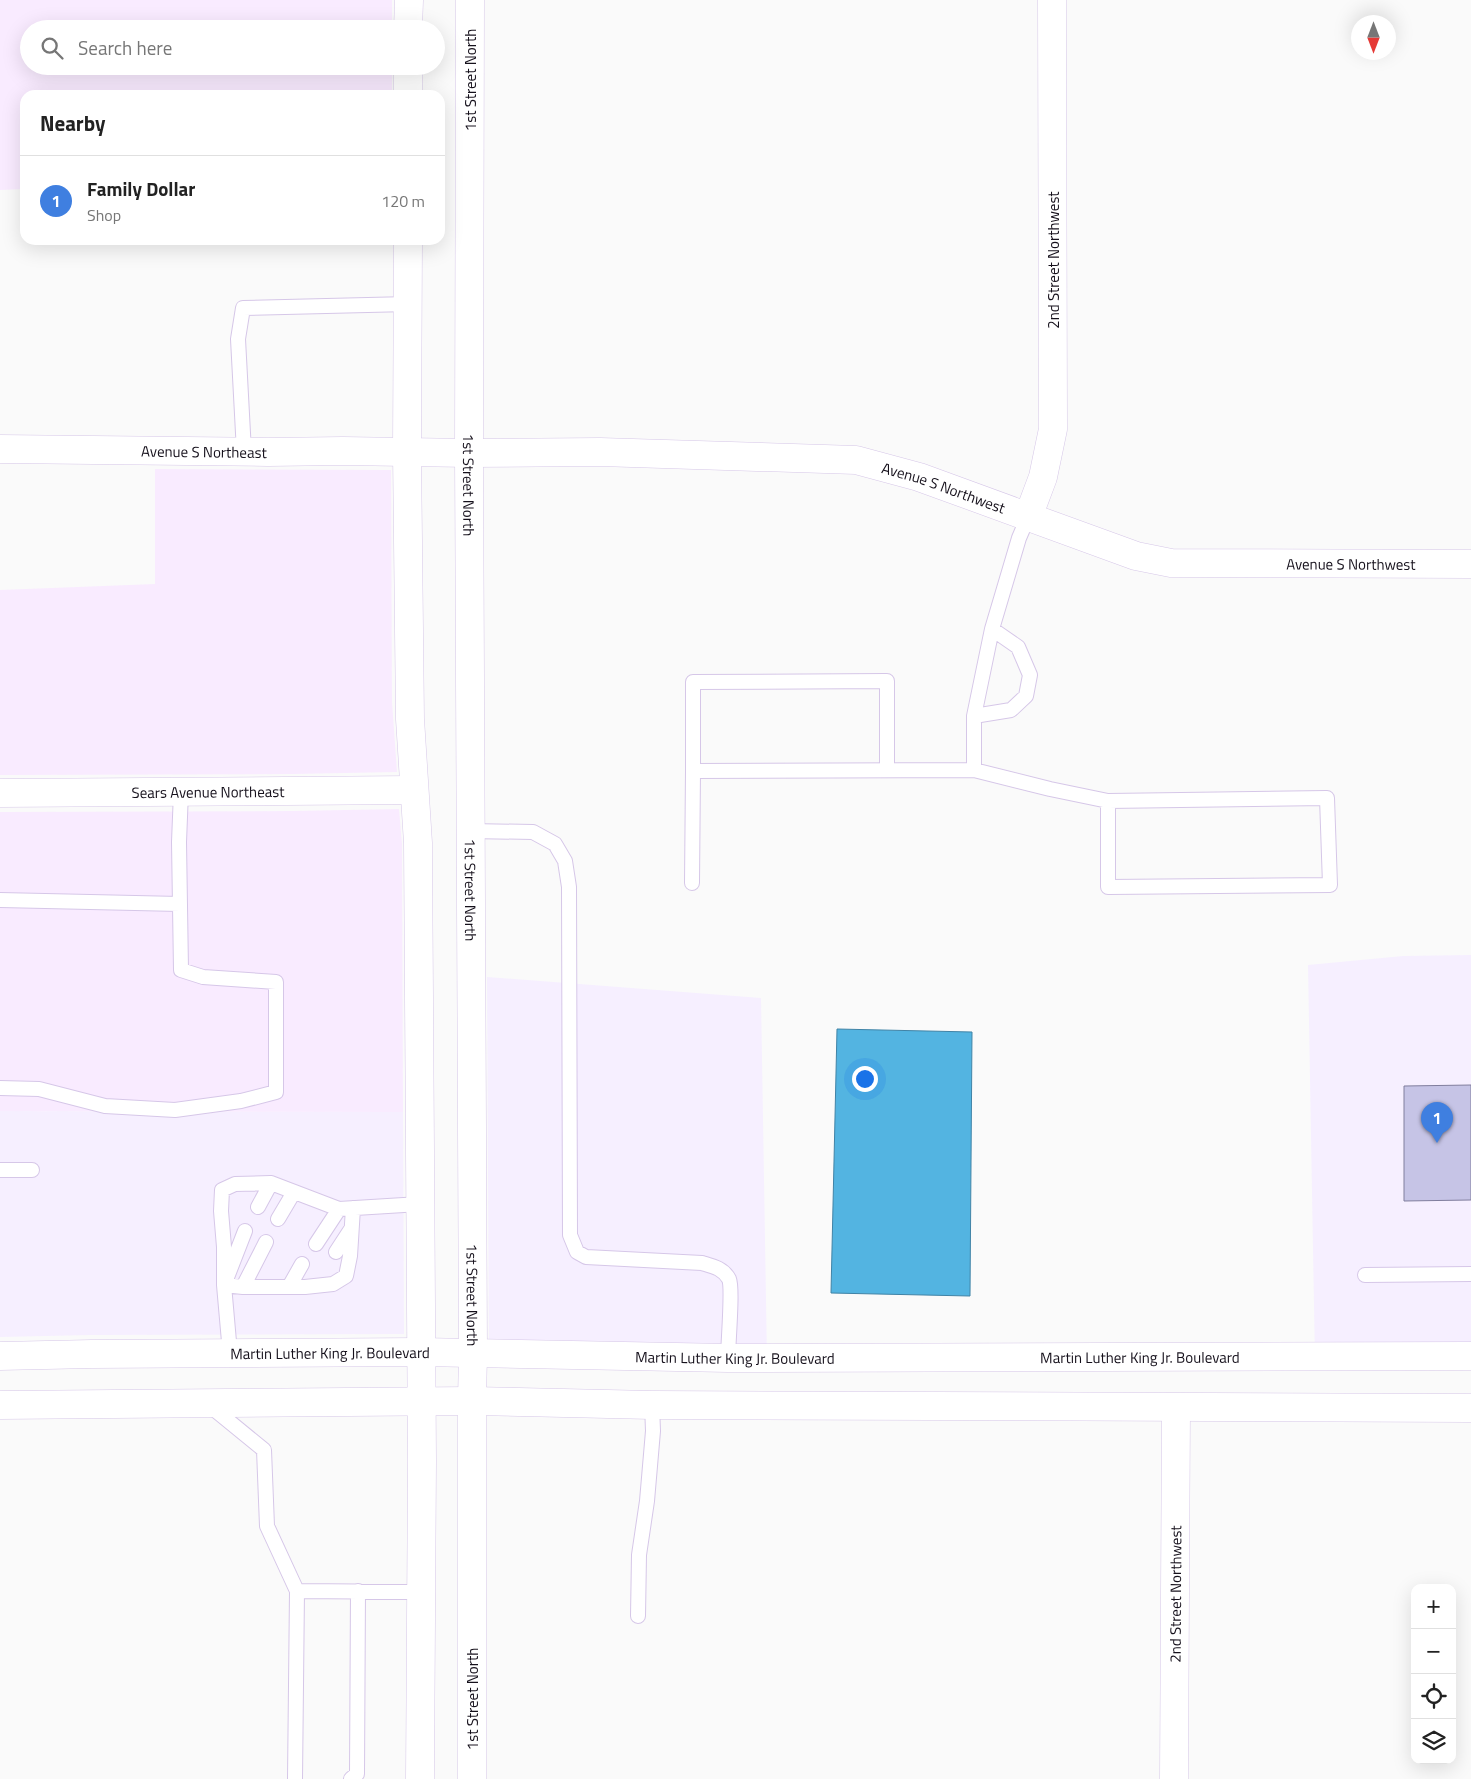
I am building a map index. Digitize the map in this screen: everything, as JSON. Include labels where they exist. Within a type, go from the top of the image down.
[{"type":"main road","points":[[408,0],[408,20]]},
{"type":"main road","name":"1st Street North","points":[[470,0],[469,453],[473,1353],[472,1779]]},
{"type":"main road","name":"2nd Street Northwest","points":[[1028,517],[1043,477],[1053,429],[1052,0]]},
{"type":"main road","points":[[408,75],[408,90]]},
{"type":"main road","points":[[408,245],[407,452],[410,719],[418,843],[421,1352],[420,1779]]},
{"type":"main road","name":"Avenue S Northeast","points":[[0,449],[407,452]]},
{"type":"main road","name":"Avenue S Northwest","points":[[407,452],[600,452],[856,460],[919,477],[1136,556],[1171,563],[1471,564]]},
{"type":"main road","name":"Sears Avenue Northeast","points":[[0,793],[414,790]]},
{"type":"main road","name":"Martin Luther King Jr. Boulevard","points":[[0,1356],[421,1352],[728,1358],[1471,1356]]},
{"type":"main road","points":[[0,1405],[472,1401],[1176,1408],[1471,1408]]},
{"type":"main road","name":"2nd Street Northwest","points":[[1174,1779],[1176,1408]]},
{"type":"lane","points":[[244,452],[238,339],[243,308],[409,304]]},
{"type":"lane","points":[[974,770],[974,716],[992,629],[1019,538],[1028,517]]},
{"type":"lane","points":[[974,716],[1010,710],[1026,696],[1030,675],[1018,647],[992,629]]},
{"type":"lane","points":[[692,883],[694,771],[692,682],[887,681],[887,770]]},
{"type":"lane","points":[[694,771],[974,770],[1108,801],[1327,798],[1330,885],[1108,887],[1108,801]]},
{"type":"lane","points":[[0,1088],[39,1089],[105,1106],[174,1110],[241,1101],[276,1092],[276,982],[203,977],[181,970],[179,842],[181,792]]},
{"type":"lane","points":[[470,831],[533,832],[555,844],[565,861],[569,887],[570,1235],[577,1252],[586,1257],[702,1263],[718,1268],[729,1279],[728,1358]]},
{"type":"lane","points":[[0,900],[180,904]]},
{"type":"lane","points":[[0,1170],[32,1170]]},
{"type":"lane","points":[[230,1353],[224,1285],[222,1190],[235,1184],[271,1183],[346,1208],[420,1204]]},
{"type":"lane","points":[[258,1207],[271,1183]]},
{"type":"lane","points":[[278,1219],[294,1192]]},
{"type":"lane","points":[[224,1285],[243,1287],[314,1286],[333,1284],[346,1276],[350,1256],[351,1228],[346,1208]]},
{"type":"lane","points":[[316,1244],[346,1208]]},
{"type":"lane","points":[[336,1252],[351,1228]]},
{"type":"lane","points":[[224,1285],[245,1231]]},
{"type":"lane","points":[[243,1287],[266,1242]]},
{"type":"lane","points":[[289,1287],[302,1264]]},
{"type":"lane","points":[[314,1286],[322,1274]]},
{"type":"lane","points":[[1365,1275],[1471,1274]]},
{"type":"lane","points":[[206,1403],[264,1450],[267,1526],[297,1590],[295,1779]]},
{"type":"lane","points":[[638,1616],[639,1555],[647,1501],[653,1431],[652,1404]]},
{"type":"lane","points":[[297,1590],[421,1592]]},
{"type":"lane","points":[[351,1779],[357,1774],[358,1591]]},
{"type":"shaded area","points":[[0,0],[392,0],[392,20],[20,20],[20,75],[392,75],[392,90],[20,90],[20,189],[0,190]]},
{"type":"shaded area","points":[[155,469],[391,470],[392,702],[397,772],[0,775],[0,590],[155,584]]},
{"type":"shaded area","points":[[399,809],[402,844],[403,1112],[0,1111],[0,812]]},
{"type":"shaded area","points":[[1471,955],[1471,1363],[1315,1362],[1308,965],[1403,956]]},
{"type":"shaded area","points":[[487,977],[761,998],[767,1360],[489,1360]]},
{"type":"shaded area","points":[[0,1111],[403,1112],[404,1334],[0,1337]]},
{"type":"water","points":[[837,1029],[972,1032],[970,1296],[831,1293]]},
{"type":"building","points":[[1471,1085],[1471,1200],[1404,1201],[1404,1086]]},
{"type":"place","name":"Family Dollar","points":[[1437,1143]]}]
